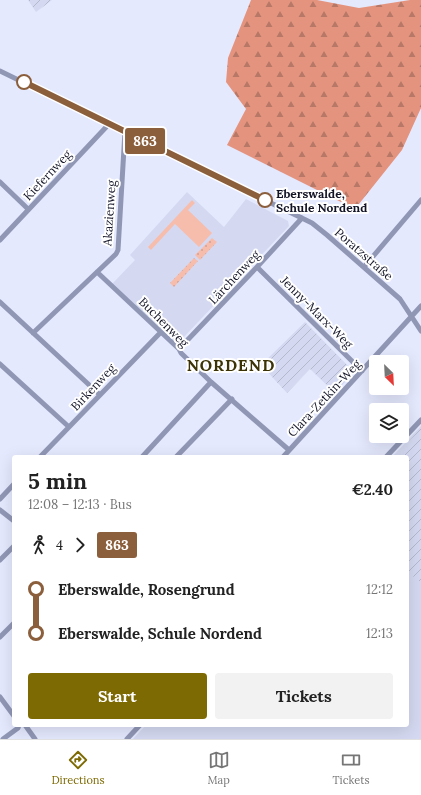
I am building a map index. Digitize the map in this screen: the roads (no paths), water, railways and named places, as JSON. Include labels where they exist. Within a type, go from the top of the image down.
[{"type":"street","name":"Poratzstraße","points":[[0,71],[302,218],[321,230],[400,299],[413,316],[421,331]]},
{"type":"street","name":"Kiefernweg","points":[[0,240],[109,124]]},
{"type":"street","name":"Akazienweg","points":[[33,333],[116,254],[118,250],[125,131]]},
{"type":"street","points":[[0,182],[28,209]]},
{"type":"street","points":[[364,267],[421,200]]},
{"type":"street","name":"Lärchenweg","points":[[179,348],[258,267],[302,218]]},
{"type":"street","name":"Jenny-Marx-Weg","points":[[258,267],[362,371]]},
{"type":"street","name":"Buchenweg","points":[[97,272],[179,348],[181,353],[211,382],[289,450]]},
{"type":"street","points":[[0,302],[100,395]]},
{"type":"street","name":"Clara-Zetkin-Weg","points":[[285,455],[421,306]]},
{"type":"street","name":"Birkenweg","points":[[42,455],[160,332]]},
{"type":"street","points":[[0,364],[69,427]]},
{"type":"street","points":[[144,455],[211,382]]},
{"type":"street","points":[[178,455],[232,399]]},
{"type":"street","points":[[388,455],[421,420]]},
{"type":"street","points":[[0,499],[12,486]]},
{"type":"street","points":[[0,510],[12,519]]},
{"type":"street","points":[[0,560],[12,548]]},
{"type":"street","points":[[0,637],[12,625]]},
{"type":"street","points":[[0,697],[12,713]]},
{"type":"street","points":[[3,739],[19,727]]},
{"type":"street","points":[[27,727],[36,739]]},
{"type":"street","points":[[127,739],[138,727]]},
{"type":"place","name":"Eberswalde, Schule Nordend","points":[[265,200]]},
{"type":"district","name":"NORDEND","points":[[231,365]]}]
